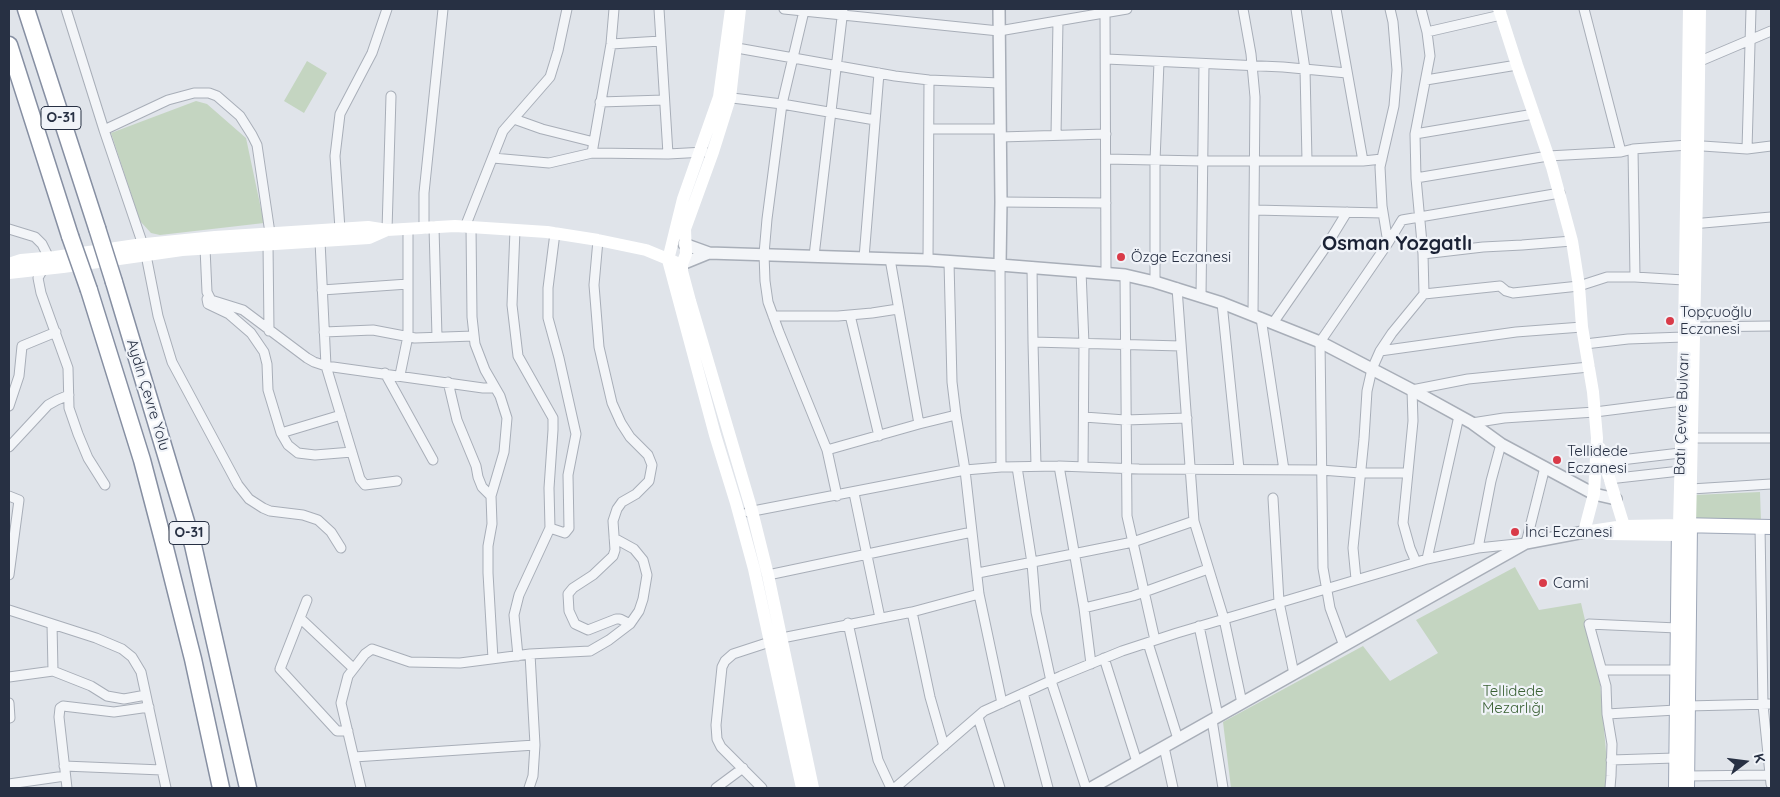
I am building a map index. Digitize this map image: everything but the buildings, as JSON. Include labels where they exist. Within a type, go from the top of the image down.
[{"type":"highway","name":"Aydın Çevre Yolu","points":[[26,9],[114,282],[193,545],[248,788]]},
{"type":"highway","name":"Aydın Çevre Yolu","points":[[9,46],[89,290],[142,460],[193,659],[221,788]]},
{"type":"main road","points":[[724,98],[732,9]]},
{"type":"main road","points":[[740,9],[736,48],[724,98],[706,152],[685,230],[684,244],[686,254],[682,264],[682,272],[752,511],[768,575],[776,640],[802,788]]},
{"type":"main road","name":"Batı Çevre Bulvarı","points":[[1690,9],[1693,145]]},
{"type":"main road","name":"Batı Çevre Bulvarı","points":[[1676,788],[1675,758],[1681,708],[1684,530],[1680,453],[1684,337],[1690,278],[1693,145],[1700,9]]},
{"type":"main road","points":[[1500,12],[1560,193],[1566,226],[1572,241],[1597,438],[1594,494],[1584,532],[1625,530],[1766,531]]},
{"type":"main road","points":[[706,152],[683,199],[670,244],[668,260],[715,435],[776,640],[813,788]]},
{"type":"main road","points":[[9,273],[42,269],[144,250],[205,248],[269,238],[368,227],[387,230],[468,227],[555,233],[646,250],[682,264]]},
{"type":"main road","points":[[9,264],[21,260],[269,238],[320,240],[369,238],[387,230]]},
{"type":"main road","points":[[646,250],[670,244],[684,244]]},
{"type":"main road","name":"Batı Çevre Bulvarı","points":[[1687,782],[1677,670],[1677,628],[1684,530],[1691,489],[1694,327],[1690,278]]},
{"type":"main road","points":[[1597,438],[1625,530]]},
{"type":"street","points":[[66,9],[144,250],[158,316],[172,362],[238,485],[249,499],[270,511],[303,515],[318,520],[332,532],[341,548]]},
{"type":"street","points":[[340,229],[335,156],[340,114],[372,53],[387,9]]},
{"type":"street","points":[[437,337],[429,228],[424,193],[443,9]]},
{"type":"street","points":[[493,659],[488,546],[492,524],[491,496],[504,452],[507,418],[500,396],[484,370],[475,344],[468,227],[503,131],[550,77],[567,9]]},
{"type":"street","points":[[592,153],[611,44],[614,9]]},
{"type":"street","points":[[659,9],[668,154]]},
{"type":"street","points":[[784,9],[843,12],[999,31],[1105,11],[1127,9]]},
{"type":"street","points":[[999,9],[1001,467]]},
{"type":"street","points":[[1243,9],[1255,97],[1254,210],[1257,316],[1284,470]]},
{"type":"street","points":[[1296,9],[1305,69],[1307,161]]},
{"type":"street","points":[[1336,9],[1363,160]]},
{"type":"street","points":[[1388,243],[1383,213],[1380,167],[1394,106],[1397,70],[1390,9]]},
{"type":"street","points":[[1356,579],[1353,548],[1367,391],[1372,369],[1380,351],[1392,333],[1424,294],[1414,134],[1430,56],[1427,32],[1421,9]]},
{"type":"street","points":[[1584,9],[1621,152]]},
{"type":"street","points":[[1747,148],[1751,9]]},
{"type":"street","points":[[804,11],[782,104],[764,254],[767,295],[773,316],[826,450],[837,496]]},
{"type":"street","points":[[1105,11],[1106,273]]},
{"type":"street","points":[[814,256],[843,12]]},
{"type":"street","points":[[1427,32],[1500,12]]},
{"type":"street","points":[[1056,135],[1058,21]]},
{"type":"street","points":[[1698,62],[1771,31]]},
{"type":"street","points":[[611,44],[661,41]]},
{"type":"street","points":[[736,48],[793,59],[929,80],[1000,83]]},
{"type":"street","points":[[1106,59],[1305,69],[1347,73]]},
{"type":"street","points":[[1155,282],[1155,160],[1159,62]]},
{"type":"street","points":[[1201,296],[1204,64]]},
{"type":"street","points":[[1426,80],[1517,65]]},
{"type":"street","points":[[864,258],[879,73]]},
{"type":"street","points":[[928,260],[929,80]]},
{"type":"street","points":[[104,130],[168,100],[194,93],[209,93],[218,96],[240,116],[257,146],[269,238],[269,330]]},
{"type":"street","points":[[387,230],[391,96]]},
{"type":"street","points":[[724,98],[782,104],[875,120]]},
{"type":"street","points":[[600,102],[664,100]]},
{"type":"street","points":[[1414,134],[1534,114]]},
{"type":"street","points":[[514,119],[542,129],[594,142]]},
{"type":"street","points":[[930,129],[1056,135],[1106,134]]},
{"type":"street","points":[[1416,178],[1548,156],[1621,152],[1633,149],[1693,145],[1747,148],[1771,146]]},
{"type":"street","points":[[1633,149],[1635,277]]},
{"type":"street","points":[[493,158],[549,163],[592,153],[668,154],[706,152]]},
{"type":"street","points":[[1106,159],[1307,161],[1382,159]]},
{"type":"street","points":[[1344,646],[1330,608],[1323,568],[1320,342],[1402,220],[1560,193]]},
{"type":"street","points":[[1001,202],[1106,203]]},
{"type":"street","points":[[1254,210],[1383,213]]},
{"type":"street","points":[[1273,323],[1325,248],[1347,212]]},
{"type":"street","points":[[1691,224],[1771,217]]},
{"type":"street","points":[[400,375],[408,336],[408,229]]},
{"type":"street","points":[[9,230],[35,237],[42,244],[49,258]]},
{"type":"street","points":[[515,230],[512,305],[518,356],[553,418],[549,488],[550,528],[519,595],[514,615],[518,656]]},
{"type":"street","points":[[550,528],[565,533],[569,528],[568,475],[576,434],[548,318],[548,288],[555,233]]},
{"type":"street","points":[[320,240],[326,366],[360,479],[365,485],[397,481]]},
{"type":"street","points":[[598,240],[594,285],[599,347],[612,403],[630,437],[648,455],[652,465],[648,481],[636,494],[622,502],[617,509],[613,521],[615,550],[613,556],[593,576],[573,588],[568,594],[569,610],[575,624],[588,630],[616,619],[630,624]]},
{"type":"street","points":[[1423,254],[1483,247],[1572,241]]},
{"type":"street","points":[[684,244],[709,253],[928,260],[1106,273],[1125,275],[1177,288],[1257,316],[1320,342],[1472,423],[1501,444],[1594,494],[1616,499]]},
{"type":"street","points":[[205,248],[208,304],[229,314],[252,334],[264,352],[267,364],[268,390],[281,433],[288,445],[298,453],[315,455],[352,452]]},
{"type":"street","points":[[682,264],[709,253]]},
{"type":"street","points":[[890,259],[918,424]]},
{"type":"street","points":[[949,262],[952,382],[965,470],[979,594],[1002,703]]},
{"type":"street","points":[[1032,267],[1036,466]]},
{"type":"street","points":[[42,269],[38,278],[41,293],[68,368],[70,408],[88,458],[105,485]]},
{"type":"street","points":[[1081,271],[1084,344],[1083,467]]},
{"type":"street","points":[[1125,275],[1124,345],[1127,516],[1145,592],[1158,680],[1178,739]]},
{"type":"street","points":[[1424,294],[1500,286],[1506,291],[1513,293],[1579,286],[1607,277],[1690,278]]},
{"type":"street","points":[[322,290],[408,284]]},
{"type":"street","points":[[1177,288],[1194,521],[1224,618],[1242,703]]},
{"type":"street","points":[[207,292],[211,300],[243,310],[307,358],[326,366],[483,388],[495,388]]},
{"type":"street","points":[[1222,303],[1240,469]]},
{"type":"street","points":[[773,316],[850,315],[898,309]]},
{"type":"street","points":[[850,315],[879,436]]},
{"type":"street","points":[[1585,344],[1628,339],[1684,337],[1694,327],[1771,326]]},
{"type":"street","points":[[1380,351],[1516,332],[1582,327]]},
{"type":"street","points":[[324,332],[373,330],[408,336],[474,336]]},
{"type":"street","points":[[9,406],[19,376],[22,346],[56,332]]},
{"type":"street","points":[[1033,342],[1181,346]]},
{"type":"street","points":[[1412,390],[1468,379],[1589,367]]},
{"type":"street","points":[[385,373],[433,460]]},
{"type":"street","points":[[448,382],[457,420],[476,466],[482,488],[491,496]]},
{"type":"street","points":[[1412,390],[1413,421],[1403,522],[1416,562]]},
{"type":"street","points":[[9,447],[48,406],[69,395]]},
{"type":"street","points":[[1472,423],[1504,418],[1595,412],[1682,402]]},
{"type":"street","points":[[281,433],[340,415]]},
{"type":"street","points":[[826,450],[956,415]]},
{"type":"street","points":[[1427,559],[1459,416]]},
{"type":"street","points":[[1084,417],[1125,420],[1187,418]]},
{"type":"street","points":[[1692,438],[1771,438]]},
{"type":"street","points":[[1478,548],[1491,482],[1501,444]]},
{"type":"street","points":[[1604,462],[1680,453]]},
{"type":"street","points":[[739,514],[965,470],[1017,466],[1321,470],[1408,474]]},
{"type":"street","points":[[1017,466],[1032,563],[1036,612],[1051,681],[1086,788]]},
{"type":"street","points":[[1059,466],[1084,608],[1091,664]]},
{"type":"street","points":[[1091,788],[1526,543],[1545,468]]},
{"type":"street","points":[[1609,479],[1680,471]]},
{"type":"street","points":[[1691,489],[1771,484]]},
{"type":"street","points":[[854,493],[880,618]]},
{"type":"street","points":[[9,496],[19,500],[9,575]]},
{"type":"street","points":[[1273,498],[1278,602],[1294,674]]},
{"type":"street","points":[[978,573],[1133,542],[1194,521]]},
{"type":"street","points":[[1687,782],[1770,780],[1761,625],[1766,531]]},
{"type":"street","points":[[768,575],[972,532]]},
{"type":"street","points":[[895,788],[984,711],[1104,658],[1224,618],[1427,559],[1478,548],[1526,543],[1584,532]]},
{"type":"street","points":[[361,788],[341,703],[348,676],[365,654],[372,649],[410,662],[460,663],[530,654],[590,650],[609,640],[630,624],[639,611],[643,599],[647,575],[643,560],[634,549],[614,538]]},
{"type":"street","points":[[1084,608],[1145,592],[1208,569]]},
{"type":"street","points":[[762,788],[721,747],[717,739],[716,725],[722,667],[725,661],[733,654],[776,640],[848,623],[912,612],[979,594]]},
{"type":"street","points":[[307,600],[280,669],[337,731],[348,731]]},
{"type":"street","points":[[9,610],[96,638],[122,650],[132,657],[141,672],[166,788]]},
{"type":"street","points":[[912,612],[930,697],[944,746]]},
{"type":"street","points":[[300,618],[354,668]]},
{"type":"street","points":[[848,623],[878,760],[891,788]]},
{"type":"street","points":[[52,624],[53,671]]},
{"type":"street","points":[[1610,788],[1612,744],[1606,686],[1589,624],[1677,628]]},
{"type":"street","points":[[1761,625],[1771,625]]},
{"type":"street","points":[[1199,626],[1215,718],[1223,788]]},
{"type":"street","points":[[529,788],[533,776],[534,745],[530,654]]},
{"type":"street","points":[[1104,658],[1138,762]]},
{"type":"street","points":[[1602,670],[1677,670]]},
{"type":"street","points":[[9,677],[53,671],[91,686],[107,696],[124,699],[146,695]]},
{"type":"street","points":[[1022,693],[1048,788]]},
{"type":"street","points":[[9,703],[9,718]]},
{"type":"street","points":[[1608,714],[1681,708],[1767,705]]},
{"type":"street","points":[[66,788],[59,717],[60,708],[63,706],[114,712],[149,707]]},
{"type":"street","points":[[978,717],[1000,788]]},
{"type":"street","points":[[354,758],[534,745]]},
{"type":"street","points":[[1164,747],[1173,788]]},
{"type":"street","points":[[1611,760],[1675,758]]},
{"type":"street","points":[[717,788],[743,768]]},
{"type":"street","points":[[9,784],[64,771],[162,770]]},
{"type":"green space","points":[[307,61],[327,73],[304,113],[284,101]]},
{"type":"green space","points":[[196,101],[207,104],[246,138],[264,223],[160,235],[151,233],[140,221],[111,133]]},
{"type":"green space","points":[[1760,492],[1761,522],[1695,525],[1694,495]]},
{"type":"green space","name":"Tellidede Mezarlığı","points":[[1515,567],[1539,610],[1581,603],[1600,684],[1608,774],[1606,788],[1231,788],[1223,722],[1363,646],[1390,681],[1438,653],[1416,620]]},
{"type":"place","name":"Özge Eczanesi","points":[[1121,257]]},
{"type":"place","name":"Topçuoğlu Eczanesi","points":[[1670,321]]},
{"type":"place","name":"Tellidede Eczanesi","points":[[1557,460]]},
{"type":"place","name":"İnci Eczanesi","points":[[1515,532]]},
{"type":"place","name":"Cami","points":[[1543,583]]},
{"type":"district","name":"Osman Yozgatlı","points":[[1397,244]]}]
